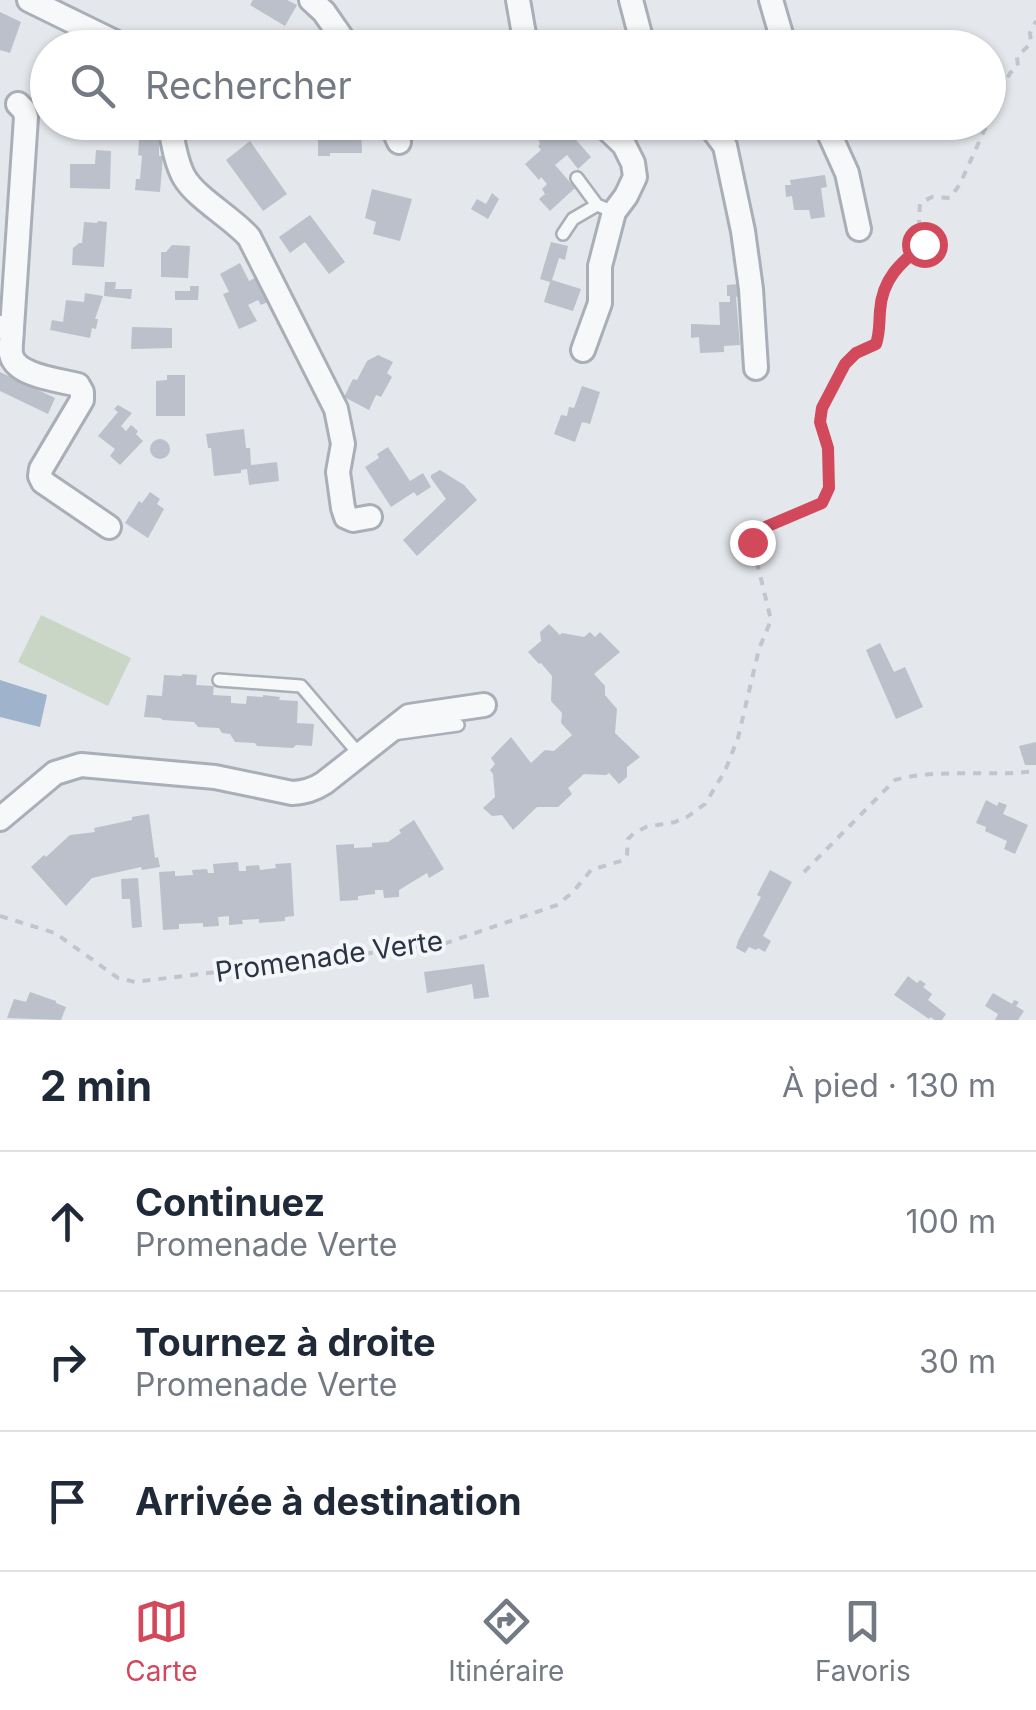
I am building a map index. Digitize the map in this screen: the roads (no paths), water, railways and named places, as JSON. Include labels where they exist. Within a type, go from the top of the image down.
[{"type":"street","points":[[28,0],[89,30]]},
{"type":"street","points":[[311,0],[337,30]]},
{"type":"street","points":[[518,0],[523,30]]},
{"type":"street","points":[[631,0],[639,30]]},
{"type":"street","points":[[770,0],[779,30]]},
{"type":"street","points":[[18,104],[26,118],[6,327],[11,354],[22,371],[78,385],[82,392],[82,400],[40,476],[43,482],[109,526]]},
{"type":"street","points":[[173,140],[186,181],[248,237],[330,395],[342,427],[338,472],[342,508],[353,520],[370,517]]},
{"type":"street","points":[[584,350],[600,304],[605,208],[626,196],[635,176],[633,164],[619,140]]},
{"type":"street","points":[[720,140],[725,146],[743,231],[756,368]]},
{"type":"street","points":[[832,140],[847,173],[860,229]]},
{"type":"street","points":[[5,809],[55,773],[81,765],[215,777],[292,793],[314,790],[409,716],[484,704]]},
{"type":"lane","points":[[563,234],[573,220],[605,208],[577,178]]},
{"type":"lane","points":[[218,680],[301,686],[360,754]]},
{"type":"lane","points":[[382,736],[458,725]]},
{"type":"water","points":[[0,680],[47,695],[40,727],[0,717]]}]
